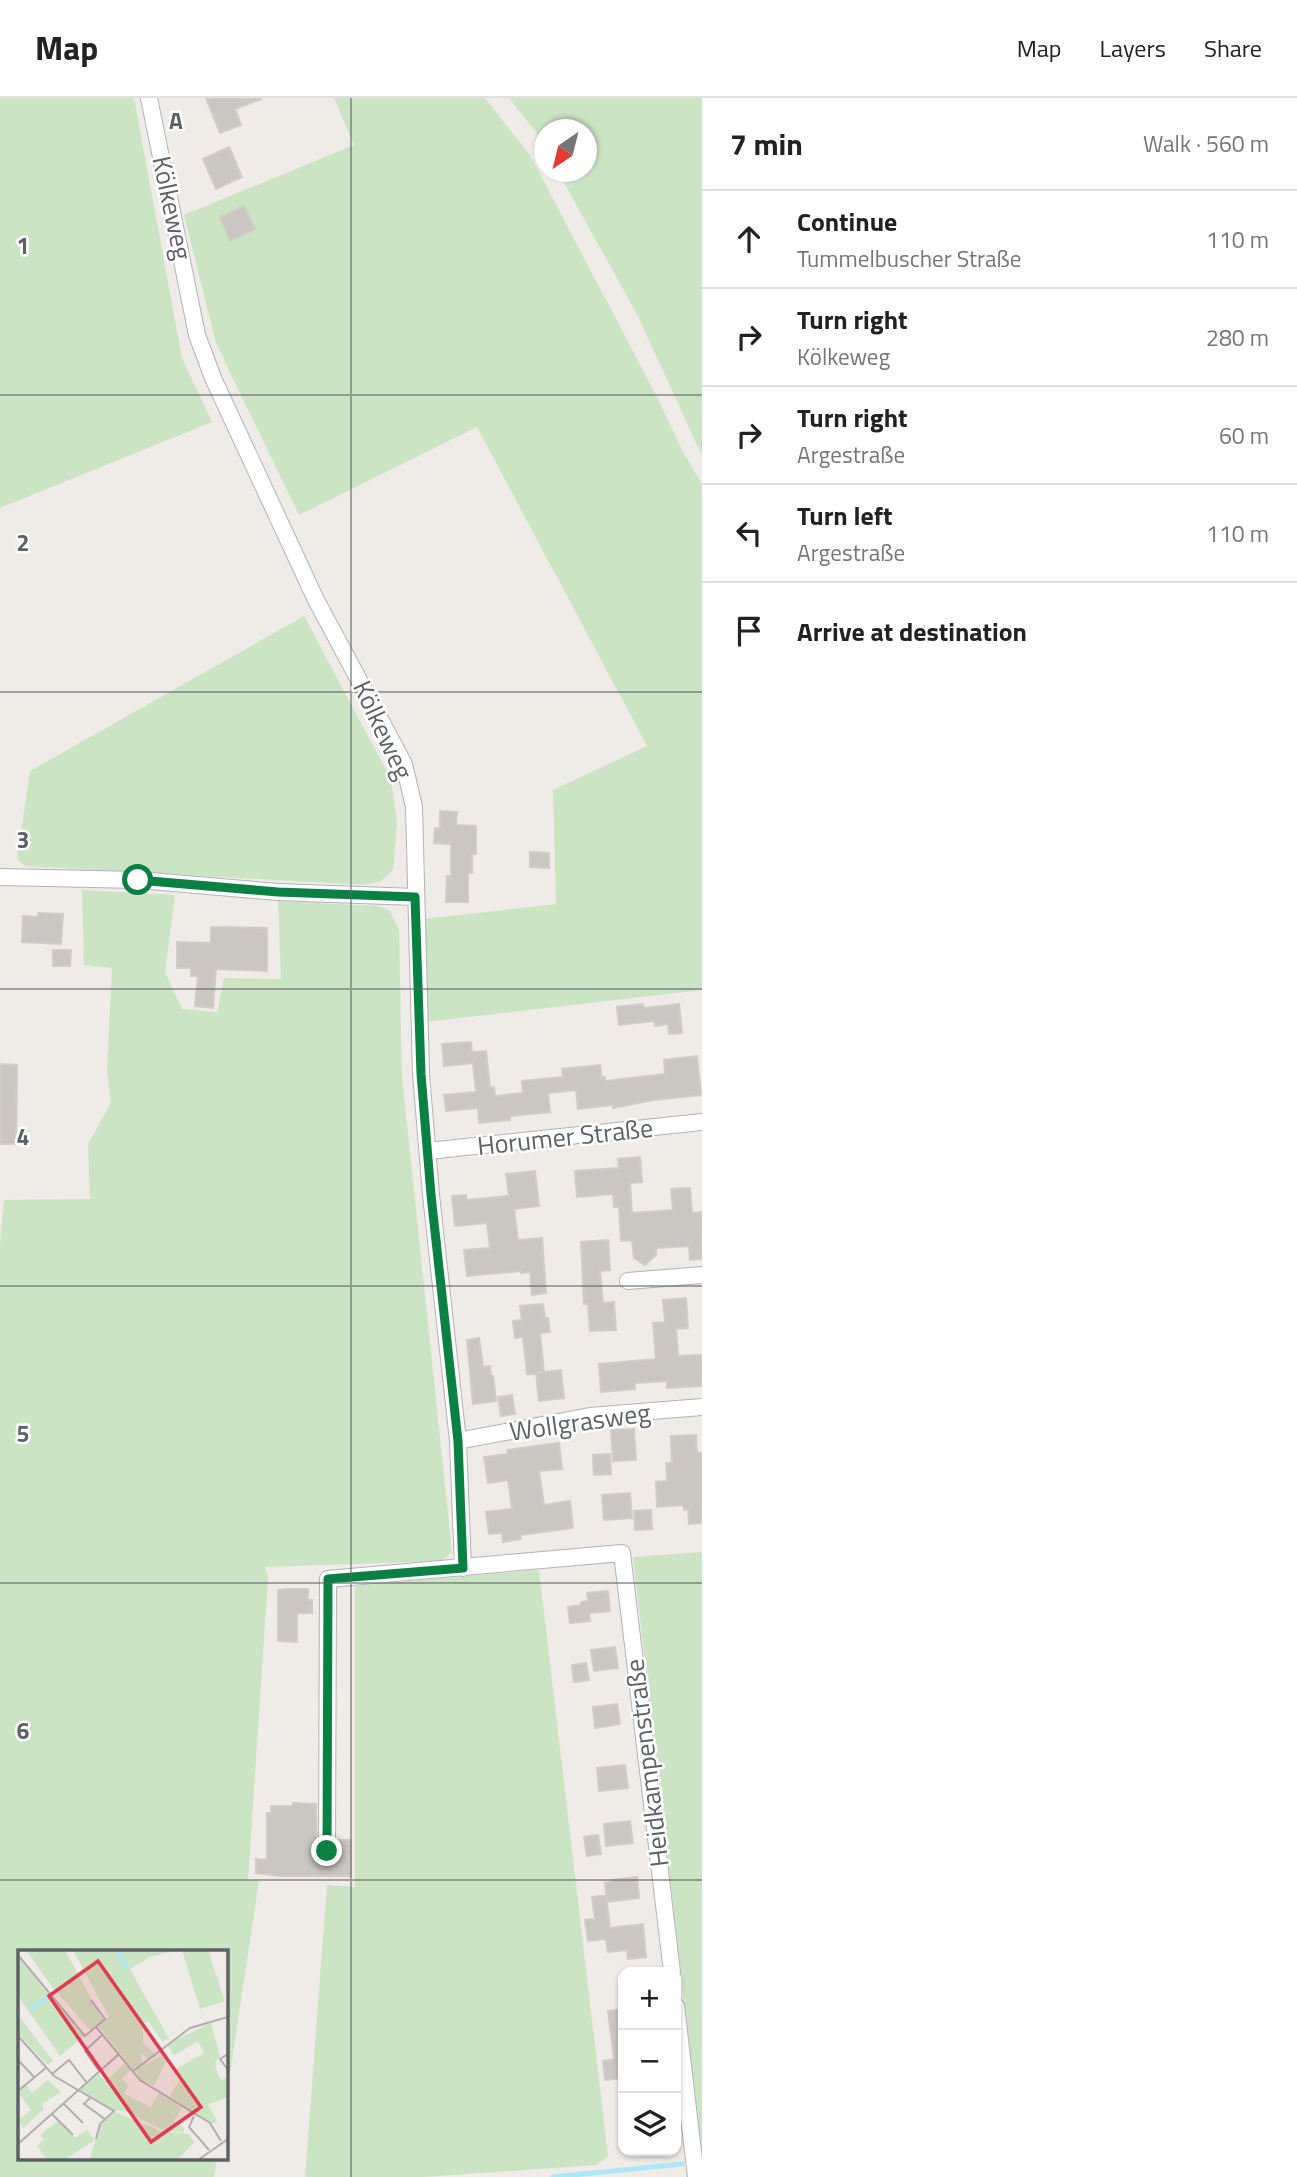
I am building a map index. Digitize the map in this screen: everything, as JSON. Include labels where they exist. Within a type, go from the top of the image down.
[{"type":"street","name":"Kölkeweg","points":[[149,98],[197,335],[212,378],[316,600],[404,764],[414,807],[421,1074],[458,1441],[463,1568]]},
{"type":"street","points":[[0,877],[138,880],[278,892],[415,897]]},
{"type":"street","name":"Horumer Straße","points":[[428,1152],[702,1122]]},
{"type":"street","points":[[628,1281],[702,1275]]},
{"type":"street","name":"Wollgrasweg","points":[[458,1441],[590,1416],[702,1407]]},
{"type":"street","name":"Heidkampenstraße","points":[[463,1568],[622,1553],[671,1967]]},
{"type":"street","points":[[327,1851],[328,1579],[463,1568]]},
{"type":"street","points":[[679,2030],[696,2177]]},
{"type":"green space","points":[[0,98],[133,98],[182,358],[212,422],[0,508]]},
{"type":"green space","points":[[334,98],[485,98],[530,155],[534,163],[534,182],[544,182],[702,484],[702,990],[425,1022],[424,919],[556,904],[553,790],[647,746],[477,427],[299,515],[216,343],[184,215],[354,145]]},
{"type":"green space","points":[[509,98],[702,98],[702,456],[638,316],[564,182],[597,182],[597,119],[534,119],[534,130]]},
{"type":"green space","points":[[304,616],[391,779],[397,823],[393,870],[381,881],[365,885],[25,866],[17,859],[30,771]]},
{"type":"green space","points":[[82,890],[175,895],[165,972],[182,1009],[217,1012],[224,978],[281,979],[278,901],[379,906],[390,911],[399,930],[402,1076],[452,1552],[441,1561],[265,1567],[268,1578],[248,1880],[259,1881],[228,2087],[228,1950],[18,1950],[18,2160],[217,2160],[214,2177],[0,2177],[0,1244],[4,1200],[90,1199],[88,1144],[111,1103],[107,1070],[112,968],[84,965]]},
{"type":"green space","points":[[702,1552],[702,2154],[681,1967],[633,1557]]},
{"type":"green space","points":[[539,1570],[608,2156],[596,2165],[425,2177],[305,2177],[327,1885],[355,1887],[355,1586]]},
{"type":"building","points":[[206,98],[261,99],[235,109],[241,125],[220,133]]},
{"type":"building","points":[[229,147],[242,177],[216,189],[203,159]]},
{"type":"building","points":[[244,206],[255,229],[230,241],[220,217]]},
{"type":"building","points":[[440,811],[457,812],[456,825],[476,826],[476,854],[472,854],[472,873],[468,873],[468,902],[446,902],[447,876],[451,876],[451,844],[434,843],[435,828],[440,828]]},
{"type":"building","points":[[530,852],[549,853],[549,868],[530,867]]},
{"type":"building","points":[[38,913],[63,914],[61,944],[22,942],[23,916],[38,917]]},
{"type":"building","points":[[211,927],[267,928],[267,971],[216,969],[213,1008],[195,1006],[198,976],[191,976],[191,968],[177,968],[177,942],[211,943]]},
{"type":"building","points":[[53,950],[71,950],[70,966],[53,966]]},
{"type":"building","points":[[643,1004],[644,1008],[679,1004],[682,1033],[669,1034],[668,1024],[655,1026],[654,1021],[619,1025],[617,1007]]},
{"type":"building","points":[[471,1042],[472,1052],[486,1051],[490,1088],[494,1087],[495,1096],[523,1093],[522,1081],[563,1077],[562,1069],[600,1065],[605,1081],[665,1074],[664,1060],[697,1056],[701,1095],[613,1108],[613,1105],[578,1109],[576,1090],[548,1093],[550,1112],[510,1116],[510,1120],[479,1123],[478,1108],[446,1111],[444,1095],[476,1092],[473,1063],[444,1066],[442,1044]]},
{"type":"building","points":[[0,1064],[17,1065],[16,1144],[0,1144]]},
{"type":"building","points":[[640,1157],[642,1182],[630,1183],[632,1213],[673,1210],[671,1189],[690,1188],[692,1213],[702,1212],[702,1259],[690,1260],[689,1246],[656,1248],[656,1255],[645,1265],[634,1258],[632,1240],[621,1241],[619,1207],[614,1207],[613,1194],[577,1197],[575,1171],[619,1168],[618,1159]]},
{"type":"building","points":[[535,1171],[539,1206],[514,1209],[518,1240],[542,1238],[546,1293],[532,1295],[530,1272],[467,1276],[464,1250],[490,1248],[487,1223],[455,1226],[452,1196],[466,1195],[466,1200],[509,1196],[506,1174]]},
{"type":"building","points":[[608,1240],[610,1270],[600,1271],[603,1303],[614,1302],[616,1330],[590,1331],[588,1304],[584,1304],[581,1242]]},
{"type":"building","points":[[686,1298],[688,1328],[676,1329],[678,1356],[702,1355],[702,1386],[667,1388],[667,1381],[635,1383],[635,1389],[601,1392],[599,1364],[656,1359],[653,1323],[665,1322],[663,1300]]},
{"type":"building","points":[[543,1304],[550,1332],[540,1333],[544,1372],[527,1374],[523,1337],[515,1338],[513,1321],[522,1320],[520,1306]]},
{"type":"building","points":[[479,1338],[483,1367],[490,1366],[496,1401],[473,1404],[467,1340]]},
{"type":"building","points":[[561,1370],[564,1398],[539,1401],[536,1373]]},
{"type":"building","points":[[512,1395],[515,1414],[501,1416],[498,1397]]},
{"type":"building","points":[[634,1429],[636,1460],[613,1461],[611,1430]]},
{"type":"building","points":[[696,1435],[697,1453],[702,1453],[702,1523],[689,1524],[688,1509],[684,1510],[683,1505],[657,1507],[656,1482],[667,1481],[666,1463],[672,1463],[671,1436]]},
{"type":"building","points":[[559,1443],[562,1469],[539,1471],[544,1505],[570,1501],[573,1528],[520,1535],[521,1539],[503,1542],[502,1533],[489,1534],[486,1512],[512,1509],[508,1480],[488,1483],[484,1457],[508,1454],[507,1450]]},
{"type":"building","points":[[610,1454],[611,1474],[594,1475],[593,1455]]},
{"type":"building","points":[[630,1493],[632,1518],[604,1520],[602,1495]]},
{"type":"building","points":[[651,1510],[652,1529],[635,1530],[634,1511]]},
{"type":"building","points":[[308,1589],[308,1600],[312,1600],[312,1613],[297,1613],[297,1642],[278,1641],[278,1590]]},
{"type":"building","points":[[608,1591],[610,1611],[589,1613],[590,1621],[570,1623],[568,1607],[588,1601],[587,1593]]},
{"type":"building","points":[[615,1647],[618,1668],[594,1671],[591,1650]]},
{"type":"building","points":[[586,1663],[589,1680],[574,1682],[572,1665]]},
{"type":"building","points":[[617,1704],[620,1724],[595,1728],[593,1707]]},
{"type":"building","points":[[625,1765],[628,1788],[599,1791],[597,1768]]},
{"type":"building","points":[[293,1803],[316,1804],[317,1851],[321,1860],[328,1861],[336,1857],[338,1840],[351,1840],[351,1876],[281,1876],[256,1873],[256,1859],[267,1860],[267,1813],[271,1813],[271,1806],[293,1806]]},
{"type":"building","points":[[630,1821],[633,1843],[606,1846],[604,1824]]},
{"type":"building","points":[[598,1835],[601,1854],[587,1856],[584,1837]]},
{"type":"building","points":[[637,1877],[639,1898],[607,1902],[605,1883]]},
{"type":"building","points":[[606,1895],[610,1928],[643,1924],[646,1957],[628,1959],[627,1950],[608,1952],[606,1939],[588,1941],[585,1920],[595,1919],[592,1897]]},
{"type":"building","points":[[618,2010],[618,2079],[605,2080],[603,2061],[614,2059],[608,2011]]},
{"type":"waterway","points":[[553,2177],[682,2164]]},
{"type":"route","points":[[138,880],[278,892],[415,897],[421,1074],[431,1195],[458,1441],[463,1568],[328,1579],[327,1851]]}]
